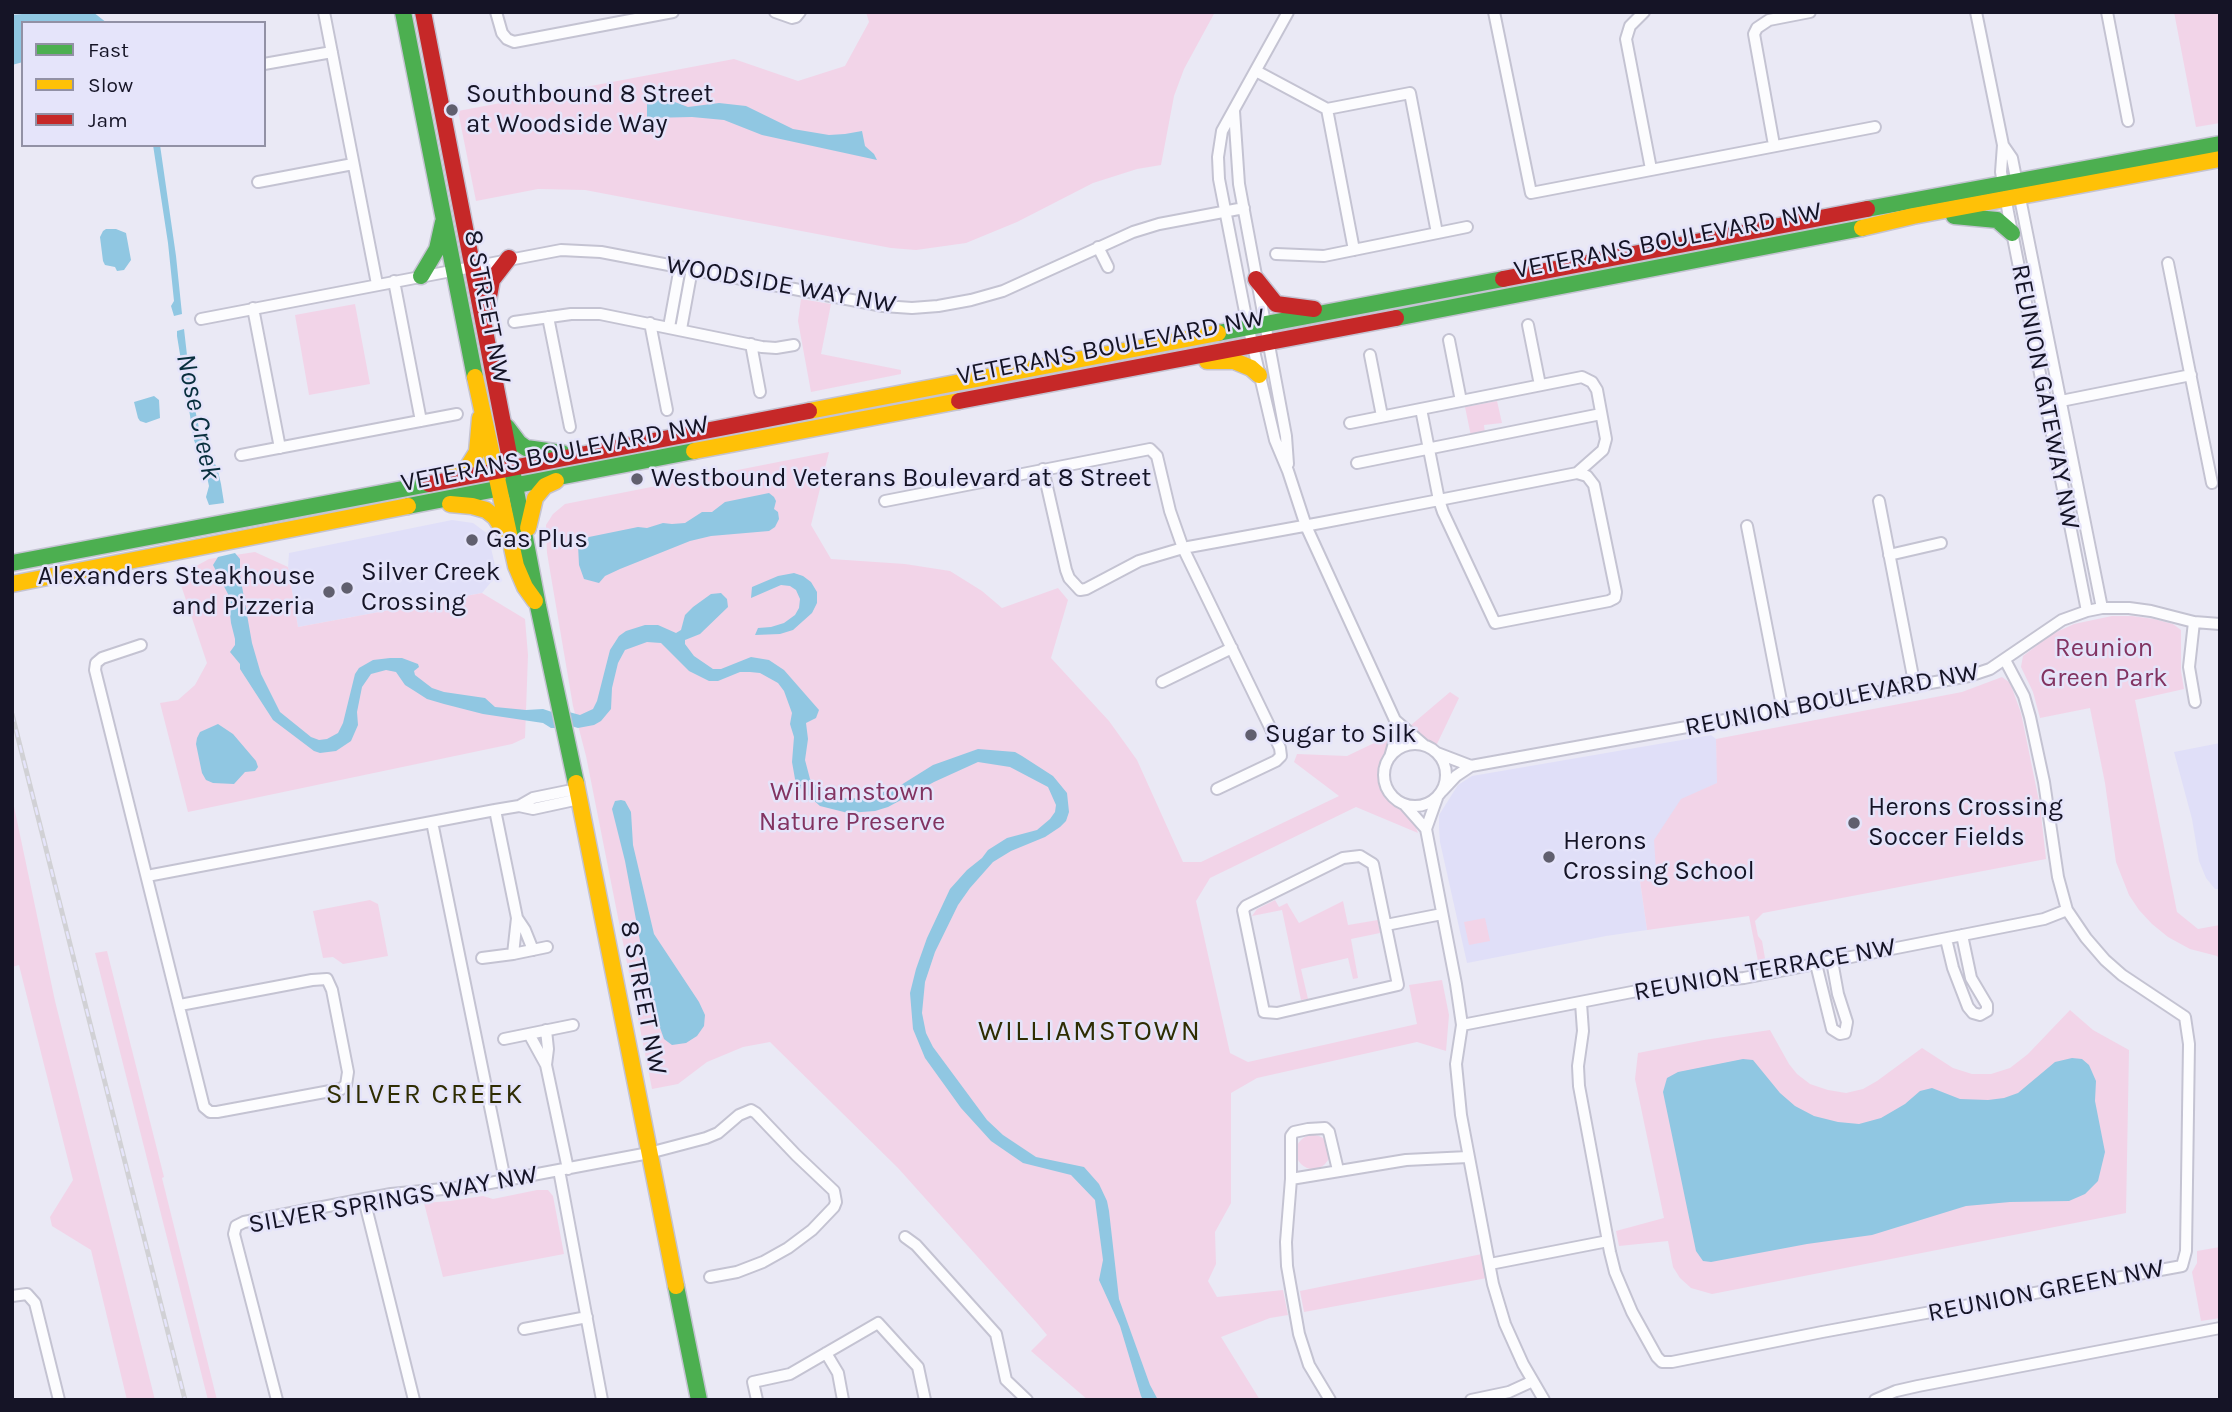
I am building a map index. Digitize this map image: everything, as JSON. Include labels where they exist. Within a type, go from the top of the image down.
[{"type":"main road","name":"8 STREET NW","points":[[403,12],[481,402],[508,487],[519,542],[516,566],[525,587],[538,606],[560,704],[699,1400]]},
{"type":"main road","name":"8 STREET NW","points":[[423,12],[504,423],[504,469]]},
{"type":"main road","name":"VETERANS BOULEVARD NW","points":[[12,584],[1823,237],[2011,190],[2220,144]]},
{"type":"main road","name":"VETERANS BOULEVARD NW","points":[[12,563],[1345,309],[2011,190],[2220,159]]},
{"type":"main road","points":[[421,276],[437,248],[444,216]]},
{"type":"main road","points":[[1913,216],[1988,218],[1997,220],[2012,233]]},
{"type":"main road","points":[[484,326],[491,285],[499,268],[509,258]]},
{"type":"main road","points":[[1256,279],[1276,304],[1301,308],[1345,309]]},
{"type":"main road","points":[[1177,360],[1234,361],[1251,368],[1259,375]]},
{"type":"main road","points":[[440,481],[467,468],[473,460],[477,452],[481,402]]},
{"type":"main road","points":[[504,423],[526,448],[575,455]]},
{"type":"main road","points":[[424,503],[472,506],[486,510],[519,542],[535,498],[545,486],[568,476]]},
{"type":"street","points":[[324,12],[377,284]]},
{"type":"street","points":[[496,12],[502,33],[514,42],[673,12]]},
{"type":"street","points":[[775,12],[792,18],[800,12]]},
{"type":"street","points":[[1288,12],[1223,131],[1218,157],[1225,211],[1286,436],[1288,471]]},
{"type":"street","points":[[1494,12],[1531,193],[1875,127]]},
{"type":"street","points":[[1644,12],[1630,26],[1626,39],[1651,169]]},
{"type":"street","points":[[1774,145],[1754,34],[1757,28],[1769,20],[1810,12]]},
{"type":"street","points":[[1976,12],[2003,145],[2012,158],[2011,190]]},
{"type":"street","points":[[2107,12],[2128,121]]},
{"type":"street","points":[[266,64],[332,51]]},
{"type":"street","points":[[1256,71],[1327,109],[1410,93],[1437,233]]},
{"type":"street","points":[[1327,109],[1354,250]]},
{"type":"street","points":[[1234,111],[1237,164],[1256,279],[1257,326],[1261,344],[1259,375],[1275,440],[1306,526],[1395,720],[1425,746],[1471,766]]},
{"type":"street","points":[[258,182],[354,164]]},
{"type":"street","name":"REUNION GATEWAY NW","points":[[2011,190],[2012,233],[2087,611]]},
{"type":"street","name":"REUNION GATEWAY NW","points":[[2011,190],[2061,401],[2102,608]]},
{"type":"street","name":"WOODSIDE WAY NW","points":[[201,319],[544,251],[579,250],[883,306],[912,308],[971,300],[1003,291],[1098,247],[1159,224],[1244,208]]},
{"type":"street","points":[[1276,254],[1324,256],[1468,227]]},
{"type":"street","points":[[1098,247],[1108,267]]},
{"type":"street","points":[[2168,262],[2212,483]]},
{"type":"street","points":[[669,327],[680,267]]},
{"type":"street","points":[[681,330],[692,269]]},
{"type":"street","points":[[394,281],[421,421]]},
{"type":"street","points":[[253,308],[280,448]]},
{"type":"street","points":[[514,322],[571,314],[600,314],[770,348],[794,345]]},
{"type":"street","points":[[548,317],[570,428]]},
{"type":"street","points":[[650,323],[667,410]]},
{"type":"street","points":[[1528,325],[1540,385]]},
{"type":"street","points":[[1449,340],[1461,401]]},
{"type":"street","points":[[751,344],[760,393]]},
{"type":"street","points":[[1370,355],[1382,416]]},
{"type":"street","points":[[2046,404],[2191,375]]},
{"type":"street","points":[[1350,423],[1582,377],[1592,382],[1597,390],[1606,439],[1602,450],[1577,473]]},
{"type":"street","points":[[1043,469],[1066,570],[1069,578],[1080,590],[1139,561],[1183,548],[1306,526],[1439,500],[1577,473],[1587,476],[1594,485],[1615,598],[1495,623],[1443,512],[1439,500],[1421,409]]},
{"type":"street","points":[[241,455],[457,414]]},
{"type":"street","points":[[1357,463],[1601,414]]},
{"type":"street","points":[[885,500],[1150,449],[1157,456],[1170,512],[1183,548],[1278,742],[1281,756],[1217,789]]},
{"type":"street","points":[[1879,501],[1915,687]]},
{"type":"street","points":[[1747,526],[1783,711]]},
{"type":"street","points":[[1889,555],[1941,543]]},
{"type":"street","name":"REUNION BOULEVARD NW","points":[[1440,794],[1456,776],[1471,766],[1969,677],[2005,660],[2062,620],[2087,611],[2102,608],[2151,611],[2194,622],[2220,624]]},
{"type":"street","points":[[2194,622],[2189,667],[2195,702]]},
{"type":"street","points":[[141,645],[102,659],[96,663],[95,670],[204,1107],[210,1111],[341,1089],[346,1085],[348,1072],[332,990],[327,979],[312,979],[180,1005]]},
{"type":"street","points":[[1161,682],[1232,648]]},
{"type":"street","name":"REUNION GREEN NW","points":[[1581,1003],[1583,1031],[1578,1066],[1579,1086],[1608,1241],[1615,1272],[1632,1312],[1662,1362],[2182,1266],[2186,1251],[2189,1044],[2185,1017],[2122,975],[2105,960],[2067,910],[2058,877],[2042,771],[2030,717],[2024,696],[2005,660]]},
{"type":"street","points":[[1395,720],[1396,736],[1385,770],[1385,782],[1394,798],[1405,804],[1426,829],[1462,1025],[1456,1064],[1461,1115],[1490,1264],[1505,1324],[1544,1400]]},
{"type":"street","points":[[1390,757],[1408,745],[1425,746]]},
{"type":"street","points":[[1426,829],[1446,772],[1436,752]]},
{"type":"street","points":[[147,876],[495,810],[519,806],[533,809],[578,794]]},
{"type":"street","points":[[1405,804],[1424,805],[1440,794]]},
{"type":"street","points":[[495,810],[517,918],[513,954]]},
{"type":"street","points":[[432,822],[505,1180]]},
{"type":"street","points":[[1360,856],[1373,864],[1386,925],[1398,985],[1277,1013],[1265,1012],[1243,909],[1246,906],[1343,858],[1360,856]]},
{"type":"street","name":"REUNION TERRACE NW","points":[[1462,1025],[1674,984],[1744,978],[2044,919],[2067,910]]},
{"type":"street","points":[[1386,925],[1443,914]]},
{"type":"street","points":[[517,918],[533,950]]},
{"type":"street","points":[[1946,939],[1953,968],[1968,1007],[1973,1013],[1980,1015],[1986,1011],[1987,1005],[1971,978],[1962,935]]},
{"type":"street","points":[[482,958],[547,947]]},
{"type":"street","points":[[1816,964],[1832,1029],[1840,1034],[1845,1032],[1847,1022],[1832,961]]},
{"type":"street","points":[[505,1039],[573,1025]]},
{"type":"street","name":"SILVER SPRINGS WAY NW","points":[[546,1030],[546,1065],[603,1400]]},
{"type":"street","name":"SILVER SPRINGS WAY NW","points":[[529,1034],[546,1065]]},
{"type":"street","name":"SILVER SPRINGS WAY NW","points":[[277,1400],[234,1234],[236,1226],[253,1220],[412,1191],[457,1189],[649,1153],[718,1133],[738,1115],[751,1110],[834,1191],[836,1202],[812,1230],[788,1248],[737,1272],[710,1277]]},
{"type":"street","points":[[1331,1400],[1309,1365],[1299,1334],[1287,1266],[1291,1136],[1294,1132],[1325,1128],[1329,1132],[1338,1170]]},
{"type":"street","points":[[1291,1179],[1406,1160],[1468,1157]]},
{"type":"street","points":[[364,1199],[415,1400]]},
{"type":"street","points":[[905,1237],[916,1245],[996,1334],[1006,1380],[1027,1400]]},
{"type":"street","points":[[1490,1264],[1608,1241]]},
{"type":"street","points":[[12,1296],[27,1294],[35,1303],[59,1400]]},
{"type":"street","points":[[524,1329],[587,1317]]},
{"type":"street","points":[[757,1400],[753,1382],[790,1374],[878,1323],[918,1367],[925,1400]]},
{"type":"street","points":[[1875,1400],[1918,1386],[2220,1328]]},
{"type":"street","points":[[826,1353],[838,1373],[843,1400]]},
{"type":"street","points":[[1471,1400],[1509,1392],[1533,1381]]},
{"type":"shaded area","points":[[452,520],[473,523],[488,534],[497,575],[482,593],[298,627],[288,567],[289,553]]},
{"type":"shaded area","name":"Herons Crossing School","points":[[1711,735],[1716,739],[1718,783],[1681,800],[1656,871],[1639,874],[1647,930],[1467,963],[1439,828],[1439,815],[1458,785],[1472,776]]},
{"type":"shaded area","points":[[2220,743],[2220,889],[2215,889],[2206,878],[2199,861],[2192,819],[2174,752]]},
{"type":"green space","points":[[866,12],[1215,12],[1184,69],[1174,96],[1161,165],[1137,169],[1093,183],[1017,222],[966,243],[916,250],[891,248],[585,190],[538,189],[476,201],[458,111],[734,59],[798,81],[845,66],[869,22]]},
{"type":"green space","points":[[2174,12],[2220,12],[2220,123],[2196,127]]},
{"type":"green space","points":[[801,299],[831,304],[821,354],[901,370],[901,374],[811,392],[798,321]]},
{"type":"green space","points":[[355,304],[370,384],[309,395],[295,315]]},
{"type":"green space","points":[[1497,401],[1502,423],[1484,425],[1485,433],[1471,436],[1465,407]]},
{"type":"green space","name":"Williamstown Nature Preserve","points":[[829,452],[811,525],[831,559],[905,564],[950,571],[982,591],[1002,608],[1058,588],[1068,600],[1051,658],[1109,721],[1137,760],[1183,862],[1201,862],[1339,796],[1294,762],[1297,754],[1347,756],[1393,734],[1390,749],[1382,763],[1381,786],[1389,801],[1413,819],[1418,833],[1356,807],[1210,878],[1196,901],[1230,1053],[1248,1062],[1417,1024],[1409,985],[1442,980],[1449,1015],[1446,1051],[1417,1042],[1257,1078],[1231,1093],[1231,1203],[1215,1232],[1216,1264],[1208,1281],[1217,1297],[1283,1290],[1288,1315],[1270,1318],[1221,1337],[1260,1400],[1088,1400],[1031,1351],[1047,1335],[1037,1323],[898,1168],[770,1042],[743,1047],[707,1062],[678,1084],[652,1089],[586,756],[573,706],[547,553],[546,525],[553,514],[565,504]]},
{"type":"green space","points":[[255,552],[288,567],[298,627],[482,593],[525,619],[528,655],[525,738],[512,744],[188,812],[160,703],[178,700],[195,685],[207,663],[178,576],[209,559]]},
{"type":"green space","name":"Reunion Green Park","points":[[2112,616],[2154,619],[2173,624],[2181,630],[2184,689],[2135,700],[2177,912],[2198,929],[2220,925],[2220,960],[2217,956],[2190,949],[2168,937],[2139,910],[2129,895],[2116,862],[2105,783],[2090,708],[2040,718],[2033,692],[2021,667],[2023,656],[2052,634],[2074,624]]},
{"type":"green space","name":"Herons Crossing Soccer Fields","points":[[2002,677],[2009,682],[2021,713],[2040,806],[2046,859],[1763,913],[1755,921],[1766,964],[1759,966],[1749,916],[1647,930],[1639,874],[1656,871],[1654,840],[1681,799],[1717,783],[1716,739],[1962,692]]},
{"type":"green space","points":[[1450,692],[1459,698],[1436,746],[1427,742],[1410,726]]},
{"type":"green space","points":[[12,797],[55,1001],[155,1400],[127,1400],[91,1250],[52,1226],[50,1217],[73,1180],[19,965],[12,967]]},
{"type":"green space","points":[[370,900],[378,904],[388,956],[343,964],[333,957],[323,958],[313,911]]},
{"type":"green space","points":[[1275,900],[1279,907],[1287,903],[1299,923],[1343,901],[1348,925],[1378,920],[1380,933],[1351,939],[1358,978],[1353,979],[1348,958],[1301,969],[1308,999],[1301,1000],[1282,910],[1252,916],[1257,909]]},
{"type":"green space","points":[[1485,918],[1490,941],[1469,945],[1464,922]]},
{"type":"green space","points":[[107,951],[217,1400],[208,1400],[95,953]]},
{"type":"green space","points":[[2070,1010],[2093,1030],[2129,1050],[2126,1213],[1712,1294],[1691,1288],[1680,1278],[1673,1267],[1668,1241],[1619,1246],[1616,1231],[1664,1218],[1635,1079],[1638,1053],[1770,1030],[1797,1074],[1810,1084],[1846,1093],[1863,1089],[1877,1081],[1922,1048],[1953,1068],[1972,1074],[1991,1074],[2010,1068],[2028,1054]]},
{"type":"green space","points":[[1313,1135],[1325,1140],[1330,1152],[1325,1164],[1313,1169],[1301,1164],[1296,1152],[1301,1140]]},
{"type":"green space","points":[[548,1190],[553,1196],[564,1254],[443,1277],[424,1203],[483,1196],[493,1199]]},
{"type":"green space","points":[[2220,1247],[2220,1318],[2201,1321],[2192,1272],[2197,1263],[2197,1251]]},
{"type":"green space","points":[[1482,1254],[1487,1278],[1304,1312],[1300,1291]]},
{"type":"water","points":[[93,12],[104,21],[21,21],[21,63],[12,65],[12,15]]},
{"type":"water","points":[[653,96],[688,107],[719,103],[746,106],[793,129],[829,135],[862,131],[865,146],[877,160],[762,135],[724,120],[692,117],[649,118],[647,99]]},
{"type":"water","points":[[153,147],[160,147],[176,256],[182,314],[174,316],[171,306],[174,301]]},
{"type":"water","points":[[106,229],[126,233],[131,260],[124,270],[117,271],[103,261],[100,237]]},
{"type":"water","points":[[184,329],[191,390],[200,433],[208,454],[217,467],[224,503],[209,505],[206,497],[209,486],[194,440],[177,336],[177,331]]},
{"type":"water","points":[[154,396],[159,400],[160,418],[146,423],[140,421],[134,402]]},
{"type":"water","points":[[769,493],[776,501],[774,509],[778,512],[779,519],[769,531],[711,536],[690,541],[620,569],[605,576],[599,583],[584,579],[579,565],[578,545],[584,538],[663,523],[685,523],[702,512],[712,512],[725,502]]},
{"type":"water","points":[[235,553],[240,559],[240,575],[252,643],[261,674],[280,712],[311,737],[327,739],[338,733],[359,668],[373,660],[390,658],[402,658],[418,664],[415,675],[432,688],[444,692],[485,698],[495,707],[543,709],[555,713],[558,728],[551,728],[543,723],[483,714],[427,699],[405,685],[396,672],[386,670],[371,674],[362,687],[357,712],[358,725],[351,741],[336,751],[314,751],[273,720],[230,652],[235,645],[235,639],[228,594],[213,565],[218,557]]},
{"type":"water","points":[[794,573],[811,582],[817,592],[817,603],[812,613],[793,630],[780,634],[755,635],[758,628],[784,623],[795,615],[800,599],[796,590],[781,585],[751,598],[752,587],[778,576]]},
{"type":"water","points":[[721,593],[727,599],[728,607],[700,634],[685,640],[685,644],[694,656],[713,669],[721,669],[751,657],[769,660],[784,670],[819,710],[816,718],[806,723],[808,739],[805,760],[810,779],[826,794],[849,799],[873,796],[901,785],[933,765],[978,749],[1015,752],[1053,776],[1067,793],[1069,812],[1066,821],[1045,837],[1011,851],[993,862],[958,905],[935,952],[925,982],[922,1013],[926,1033],[933,1047],[987,1120],[1003,1135],[1036,1157],[1084,1167],[1099,1184],[1109,1211],[1119,1299],[1158,1400],[1143,1400],[1141,1396],[1120,1326],[1099,1280],[1103,1260],[1095,1200],[1071,1175],[1023,1163],[991,1141],[961,1108],[925,1058],[913,1029],[910,993],[916,969],[950,889],[988,850],[1007,838],[1037,830],[1050,819],[1056,805],[1048,787],[1010,767],[978,762],[875,811],[848,813],[820,806],[800,788],[795,779],[792,762],[794,737],[790,724],[792,713],[778,683],[760,673],[750,672],[740,672],[718,681],[709,681],[689,671],[661,643],[647,642],[625,650],[618,663],[612,688],[611,709],[594,725],[578,728],[571,726],[569,712],[580,715],[593,709],[610,650],[619,636],[645,625],[658,625],[676,633],[681,630],[685,615],[693,607],[711,594]]},
{"type":"water","points":[[218,724],[233,734],[258,767],[255,771],[245,772],[234,784],[213,783],[206,780],[202,773],[197,738],[200,732]]},
{"type":"water","points":[[615,801],[625,801],[631,812],[633,845],[654,934],[705,1015],[704,1026],[697,1036],[686,1043],[672,1045],[664,1039],[652,1005],[625,861],[612,809]]},
{"type":"water","points":[[1743,1059],[1753,1060],[1780,1093],[1795,1106],[1814,1116],[1859,1124],[1881,1118],[1905,1104],[1920,1091],[1932,1088],[1960,1099],[2004,1098],[2018,1093],[2055,1062],[2082,1059],[2089,1065],[2096,1081],[2095,1101],[2105,1152],[2098,1181],[2085,1194],[2069,1201],[1966,1206],[1872,1235],[1711,1262],[1703,1261],[1696,1251],[1663,1092],[1667,1078],[1678,1072]]},
{"type":"railway","points":[[12,714],[185,1400]]},
{"type":"traffic: fast","points":[[403,12],[475,377]]},
{"type":"traffic: fast","points":[[1867,209],[2220,144]]},
{"type":"traffic: fast","points":[[1954,216],[1997,220],[2012,233]]},
{"type":"traffic: fast","points":[[421,276],[437,249],[443,222]]},
{"type":"traffic: fast","points":[[1396,318],[1862,228]]},
{"type":"traffic: fast","points":[[1218,333],[1503,279]]},
{"type":"traffic: fast","points":[[507,427],[526,448],[562,453]]},
{"type":"traffic: fast","points":[[408,506],[694,451]]},
{"type":"traffic: fast","points":[[509,454],[576,783]]},
{"type":"traffic: fast","points":[[12,563],[429,484]]},
{"type":"traffic: fast","points":[[676,1286],[699,1400]]},
{"type":"traffic: slow","points":[[1862,228],[1913,216],[2220,159]]},
{"type":"traffic: slow","points":[[809,411],[1218,333]]},
{"type":"traffic: slow","points":[[1207,361],[1234,361],[1251,368],[1259,375]]},
{"type":"traffic: slow","points":[[475,377],[516,566],[525,587],[535,601]]},
{"type":"traffic: slow","points":[[694,451],[959,401]]},
{"type":"traffic: slow","points":[[453,475],[467,468],[477,452],[480,418]]},
{"type":"traffic: slow","points":[[528,528],[535,498],[545,486],[556,481]]},
{"type":"traffic: slow","points":[[450,504],[486,510],[495,517],[506,534]]},
{"type":"traffic: slow","points":[[12,584],[408,506]]},
{"type":"traffic: slow","points":[[576,783],[676,1286]]},
{"type":"traffic: jam","points":[[423,12],[509,454]]},
{"type":"traffic: jam","points":[[1503,279],[1867,209]]},
{"type":"traffic: jam","points":[[486,313],[492,280],[509,258]]},
{"type":"traffic: jam","points":[[1256,279],[1276,304],[1314,309]]},
{"type":"traffic: jam","points":[[959,401],[1396,318]]},
{"type":"traffic: jam","points":[[429,484],[809,411]]},
{"type":"place","name":"Southbound 8 Street at Woodside Way","points":[[452,110]]},
{"type":"place","name":"Westbound Veterans Boulevard at 8 Street","points":[[637,479]]},
{"type":"place","name":"Gas Plus","points":[[472,540]]},
{"type":"place","name":"Silver Creek Crossing","points":[[347,588]]},
{"type":"place","name":"Alexanders Steakhouse and Pizzeria","points":[[329,592]]},
{"type":"place","name":"Sugar to Silk","points":[[1251,735]]},
{"type":"place","name":"Herons Crossing Soccer Fields","points":[[1854,823]]},
{"type":"place","name":"Herons Crossing School","points":[[1549,857]]},
{"type":"district","name":"WILLIAMSTOWN","points":[[1090,1032]]},
{"type":"district","name":"SILVER CREEK","points":[[425,1095]]},
{"type":"water label","name":"Nose Creek","points":[[198,417]]}]
